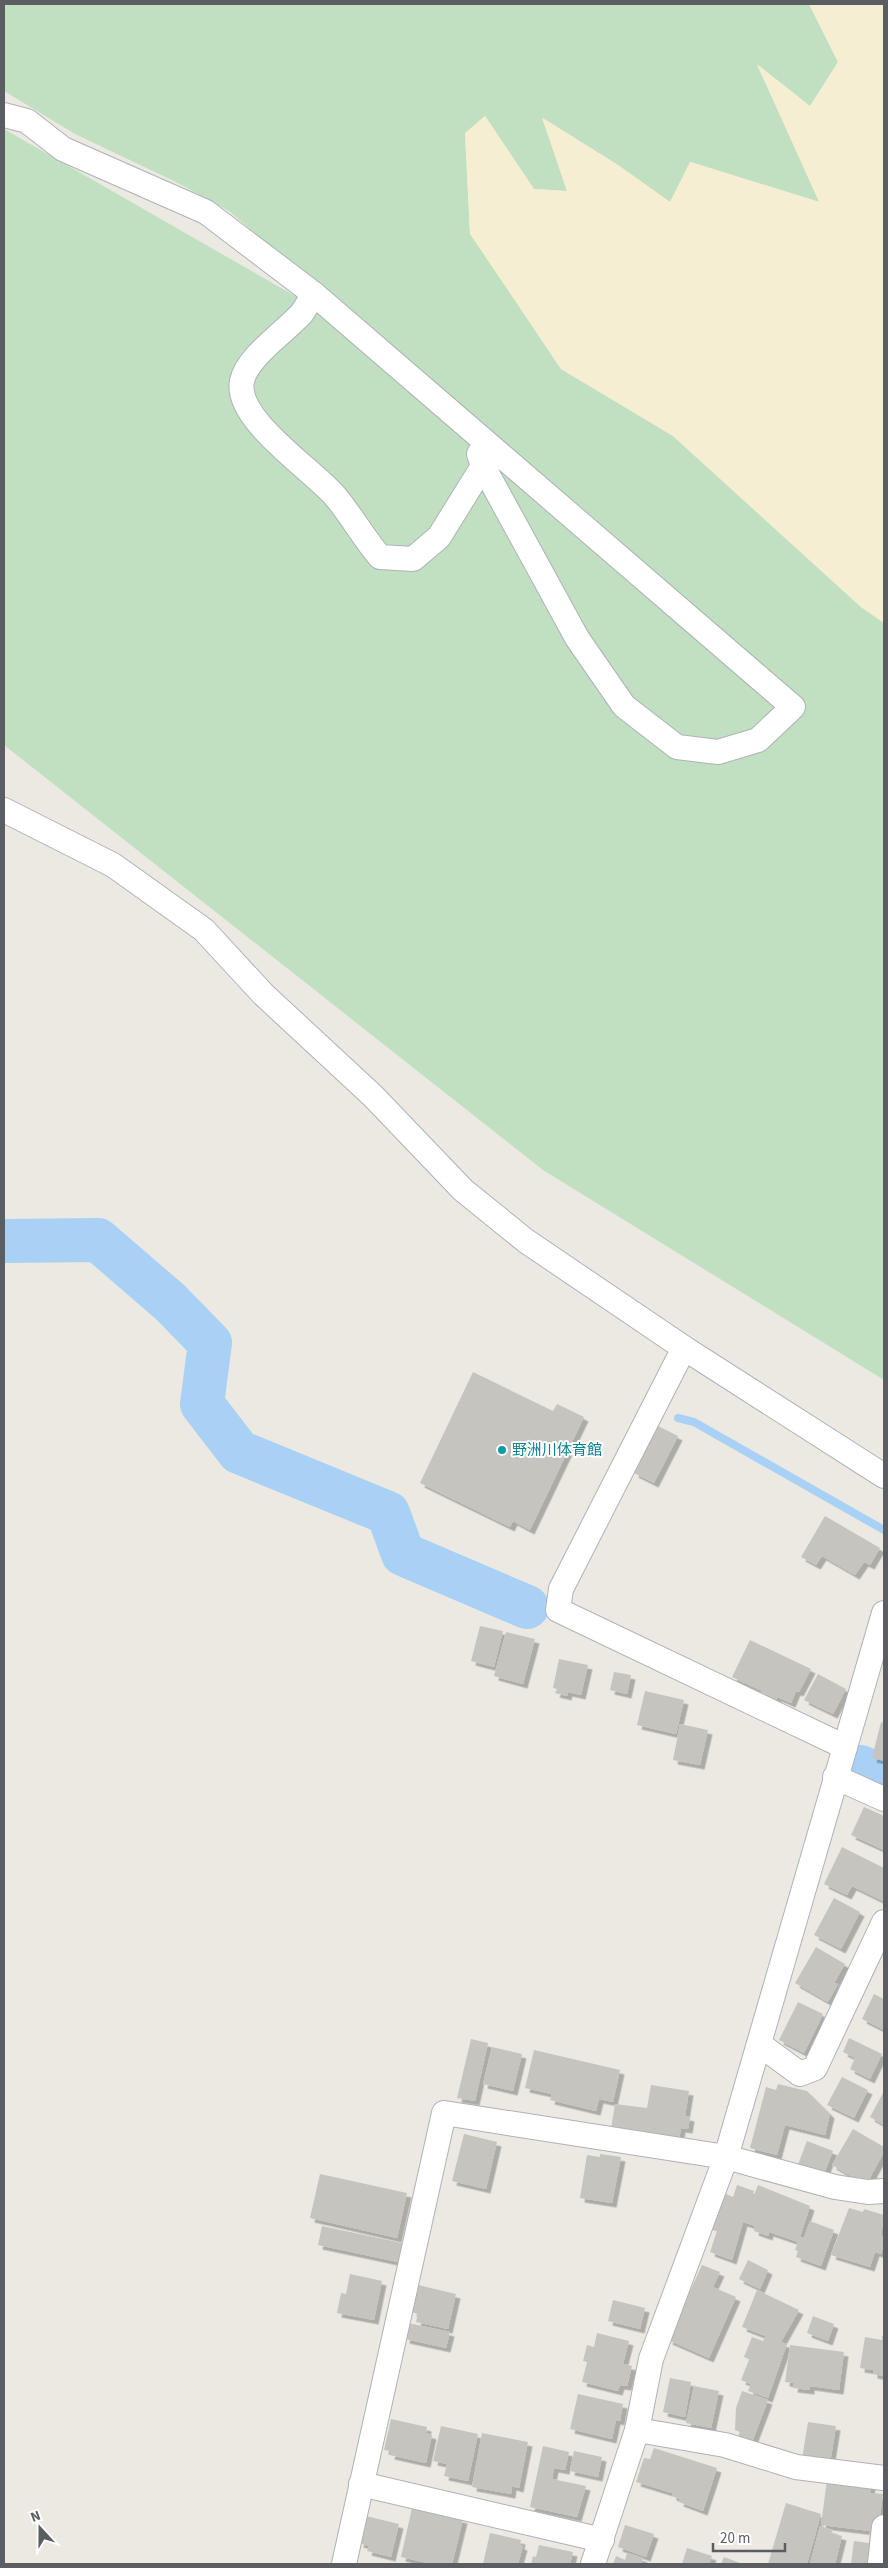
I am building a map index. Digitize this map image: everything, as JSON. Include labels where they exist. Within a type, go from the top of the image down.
[{"type":"street","points":[[4,114],[28,121],[63,149],[206,212],[314,294],[792,707],[758,740],[718,752],[677,747],[624,706],[577,638],[482,466],[472,431]]},
{"type":"street","points":[[314,294],[302,313],[249,365],[242,382],[244,404],[260,425],[335,496],[361,535],[380,557],[413,559],[440,537],[482,466]]},
{"type":"street","points":[[4,810],[113,864],[204,930],[263,994],[373,1096],[472,1199],[526,1241],[684,1348],[884,1476]]},
{"type":"street","points":[[684,1348],[561,1589],[558,1610],[845,1747]]},
{"type":"street","points":[[593,2564],[637,2430],[651,2359],[726,2157],[845,1747],[875,1678],[884,1612]]},
{"type":"street","points":[[836,1777],[884,1799]]},
{"type":"street","points":[[759,2044],[800,2074],[815,2068],[884,1922]]},
{"type":"street","points":[[344,2564],[444,2113],[726,2157],[835,2188],[868,2192],[884,2191]]},
{"type":"street","points":[[637,2430],[726,2445],[796,2467],[884,2478]]},
{"type":"street","points":[[361,2484],[602,2540]]},
{"type":"street","points":[[880,2564],[884,2527]]},
{"type":"green space","points":[[4,4],[809,4],[838,62],[810,106],[757,65],[820,202],[691,162],[670,202],[618,165],[543,118],[567,191],[534,189],[485,116],[465,134],[470,233],[561,369],[673,436],[861,607],[884,623],[884,1380],[543,1170],[4,745],[4,129],[295,296],[805,704],[415,367],[229,211],[174,181],[75,134],[4,91]]},
{"type":"sand","points":[[809,4],[884,4],[884,623],[861,607],[673,436],[561,369],[470,234],[465,133],[485,116],[534,189],[567,191],[542,118],[618,165],[670,202],[690,162],[819,202],[757,64],[810,106],[838,62]]},
{"type":"building","name":"野洲川体育館","points":[[473,1372],[553,1411],[557,1404],[584,1417],[530,1530],[513,1521],[510,1527],[420,1483]]},
{"type":"building","points":[[658,1426],[678,1436],[654,1483],[634,1473]]},
{"type":"building","points":[[825,1516],[880,1548],[870,1565],[864,1562],[855,1575],[822,1556],[816,1565],[801,1557]]},
{"type":"building","points":[[480,1626],[503,1631],[494,1667],[471,1661]]},
{"type":"building","points":[[506,1632],[535,1639],[523,1684],[494,1676]]},
{"type":"building","points":[[750,1640],[811,1669],[799,1692],[796,1691],[791,1703],[777,1697],[775,1703],[759,1695],[762,1691],[732,1677]]},
{"type":"building","points":[[559,1659],[588,1665],[581,1695],[568,1692],[567,1696],[555,1693],[557,1689],[553,1688]]},
{"type":"building","points":[[614,1672],[631,1675],[627,1694],[610,1690]]},
{"type":"building","points":[[818,1674],[846,1689],[833,1714],[804,1700]]},
{"type":"building","points":[[645,1691],[684,1700],[676,1734],[637,1725]]},
{"type":"building","points":[[881,1722],[884,1723],[884,1761],[872,1758]]},
{"type":"building","points":[[680,1724],[708,1730],[700,1765],[673,1760]]},
{"type":"building","points":[[864,1807],[884,1816],[884,1850],[851,1835]]},
{"type":"building","points":[[842,1847],[884,1868],[883,1901],[852,1886],[847,1895],[824,1884]]},
{"type":"building","points":[[834,1898],[860,1912],[841,1949],[814,1935]]},
{"type":"building","points":[[816,1947],[845,1964],[834,1983],[838,1984],[828,2002],[795,1983]]},
{"type":"building","points":[[874,1994],[884,1999],[884,2030],[862,2019]]},
{"type":"building","points":[[798,2002],[823,2014],[804,2053],[779,2040]]},
{"type":"building","points":[[849,2038],[882,2054],[870,2079],[850,2069],[855,2058],[843,2052]]},
{"type":"building","points":[[471,2039],[488,2043],[475,2101],[457,2098]]},
{"type":"building","points":[[492,2047],[522,2054],[513,2091],[483,2084]]},
{"type":"building","points":[[534,2050],[620,2070],[613,2102],[599,2099],[596,2111],[550,2100],[552,2094],[525,2088]]},
{"type":"building","points":[[842,2077],[868,2090],[854,2118],[827,2105]]},
{"type":"building","points":[[778,2084],[807,2091],[830,2114],[825,2135],[785,2125],[777,2155],[750,2148],[766,2087],[776,2090]]},
{"type":"building","points":[[651,2085],[689,2091],[685,2116],[690,2117],[688,2129],[681,2128],[679,2140],[611,2129],[615,2104],[647,2108]]},
{"type":"building","points":[[884,2091],[884,2125],[870,2117]]},
{"type":"building","points":[[853,2129],[884,2147],[884,2152],[866,2185],[832,2165]]},
{"type":"building","points":[[464,2134],[497,2142],[486,2189],[452,2181]]},
{"type":"building","points":[[807,2141],[833,2151],[823,2176],[797,2167]]},
{"type":"building","points":[[600,2154],[621,2157],[612,2203],[580,2198],[587,2155],[600,2157]]},
{"type":"building","points":[[320,2174],[407,2193],[397,2238],[310,2218]]},
{"type":"building","points":[[737,2185],[754,2191],[749,2208],[758,2185],[810,2206],[800,2237],[804,2238],[810,2221],[834,2230],[821,2266],[796,2257],[798,2251],[795,2250],[798,2242],[769,2232],[768,2236],[754,2231],[755,2226],[743,2222],[732,2260],[710,2252],[717,2231],[712,2230],[724,2193],[733,2197]]},
{"type":"building","points":[[849,2208],[863,2212],[864,2209],[884,2215],[881,2236],[884,2237],[884,2244],[881,2254],[875,2252],[870,2267],[831,2255]]},
{"type":"building","points":[[322,2226],[402,2243],[398,2262],[318,2245]]},
{"type":"building","points":[[748,2260],[768,2270],[760,2289],[739,2279]]},
{"type":"building","points":[[702,2265],[720,2272],[713,2287],[736,2297],[709,2358],[668,2340]]},
{"type":"building","points":[[350,2274],[382,2281],[374,2320],[337,2313],[341,2293],[346,2294]]},
{"type":"building","points":[[418,2285],[456,2294],[448,2329],[416,2322],[418,2314],[412,2312]]},
{"type":"building","points":[[757,2290],[799,2310],[781,2342],[787,2344],[768,2398],[748,2391],[751,2384],[741,2380],[749,2360],[753,2361],[744,2357],[752,2337],[763,2341],[765,2337],[778,2341],[742,2327]]},
{"type":"building","points":[[613,2300],[645,2308],[640,2329],[608,2321]]},
{"type":"building","points":[[813,2316],[834,2324],[828,2341],[807,2333]]},
{"type":"building","points":[[408,2323],[450,2332],[446,2348],[405,2339]]},
{"type":"building","points":[[597,2333],[629,2341],[623,2364],[632,2366],[627,2386],[620,2385],[618,2391],[582,2382],[587,2362],[583,2361],[587,2345],[594,2347]]},
{"type":"building","points":[[882,2336],[884,2336],[884,2376],[873,2374],[873,2370],[860,2368],[865,2337],[882,2340]]},
{"type":"building","points":[[790,2345],[844,2352],[839,2390],[810,2386],[810,2390],[793,2388],[794,2383],[785,2382]]},
{"type":"building","points":[[670,2378],[691,2382],[685,2417],[663,2412]]},
{"type":"building","points":[[694,2386],[719,2391],[711,2428],[686,2423]]},
{"type":"building","points":[[742,2391],[768,2400],[751,2445],[737,2440],[740,2432],[735,2430],[736,2408]]},
{"type":"building","points":[[578,2394],[623,2404],[620,2421],[616,2420],[612,2439],[570,2429]]},
{"type":"building","points":[[391,2419],[427,2427],[426,2433],[432,2435],[426,2463],[390,2455],[391,2451],[384,2450]]},
{"type":"building","points":[[808,2422],[836,2426],[830,2463],[802,2459]]},
{"type":"building","points":[[441,2426],[478,2434],[468,2481],[444,2476],[447,2464],[433,2461]]},
{"type":"building","points":[[482,2433],[528,2442],[519,2488],[512,2486],[511,2494],[472,2487]]},
{"type":"building","points":[[543,2446],[569,2452],[565,2470],[554,2468],[552,2479],[586,2486],[577,2517],[530,2507]]},
{"type":"building","points":[[654,2448],[717,2468],[703,2511],[679,2502],[680,2499],[672,2496],[672,2493],[636,2482],[644,2458],[650,2459]]},
{"type":"building","points":[[574,2451],[602,2457],[598,2477],[570,2471]]},
{"type":"building","points":[[827,2480],[871,2484],[870,2493],[883,2494],[873,2564],[851,2564],[854,2541],[869,2543],[870,2531],[821,2525]]},
{"type":"building","points":[[786,2503],[821,2514],[807,2564],[768,2564]]},
{"type":"building","points":[[412,2508],[463,2519],[452,2564],[432,2564],[401,2557]]},
{"type":"building","points":[[366,2516],[399,2524],[391,2557],[367,2551],[369,2546],[359,2543]]},
{"type":"building","points":[[625,2525],[654,2534],[646,2557],[618,2547]]},
{"type":"building","points":[[820,2526],[833,2530],[831,2533],[842,2536],[835,2564],[810,2564]]},
{"type":"building","points":[[490,2533],[521,2540],[520,2545],[523,2546],[518,2564],[483,2564]]},
{"type":"building","points":[[539,2545],[573,2552],[570,2564],[531,2564],[533,2556],[536,2557]]},
{"type":"building","points":[[687,2548],[712,2556],[709,2564],[682,2564]]},
{"type":"building","points":[[627,2553],[643,2558],[641,2564],[613,2564],[616,2556],[625,2560]]},
{"type":"building","points":[[724,2557],[743,2564],[721,2564]]},
{"type":"waterway","points":[[4,1241],[98,1240],[170,1302],[210,1343],[202,1404],[239,1452],[388,1513],[403,1554],[527,1607]]},
{"type":"waterway","points":[[678,1418],[694,1422],[884,1530]]},
{"type":"waterway","points":[[861,1767],[884,1778]]},
{"type":"place","name":"野洲川体育館","points":[[502,1450]]}]
